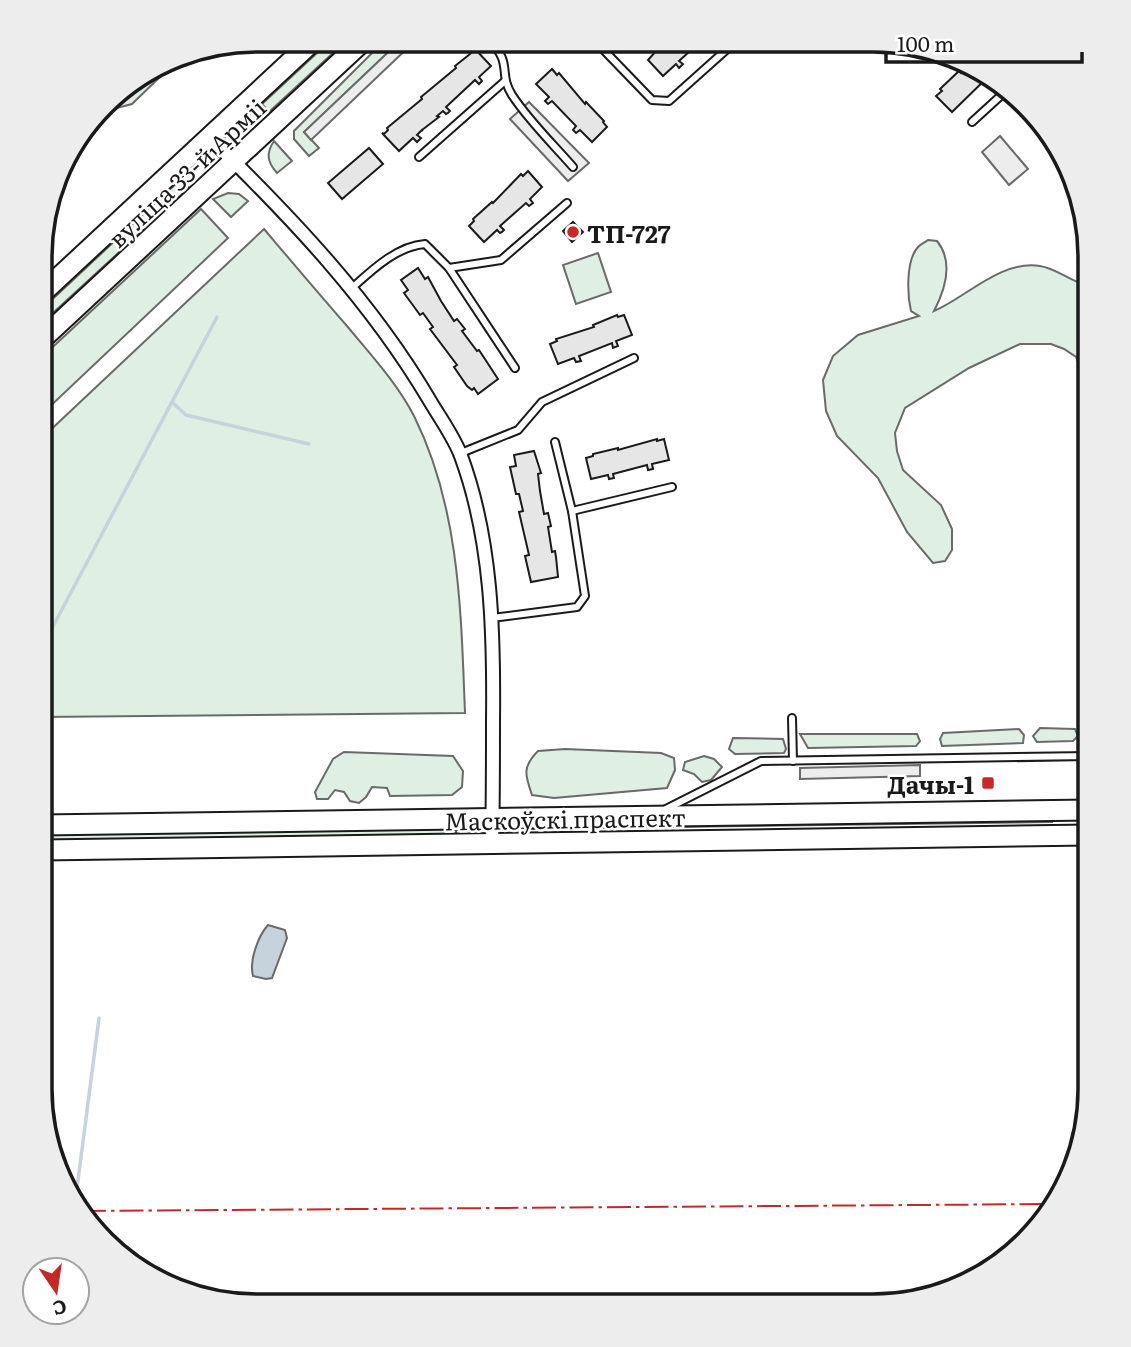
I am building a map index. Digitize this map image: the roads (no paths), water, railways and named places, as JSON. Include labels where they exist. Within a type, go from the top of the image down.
[{"type":"main road","name":"вуліца 33-й Арміі","points":[[52,284],[301,52]]},
{"type":"main road","name":"вуліца 33-й Арміі","points":[[52,330],[351,52]]},
{"type":"main road","name":"Маскоўскі праспект","points":[[52,825],[1078,810]]},
{"type":"main road","name":"Маскоўскі праспект","points":[[52,850],[1078,835]]},
{"type":"street","points":[[210,138],[274,201],[352,288],[415,376],[461,453],[478,509],[486,565],[494,671],[492,844]]},
{"type":"lane","points":[[499,52],[504,58],[505,81],[513,96],[573,167]]},
{"type":"lane","points":[[606,52],[652,100],[669,101],[724,52]]},
{"type":"lane","points":[[419,157],[505,81]]},
{"type":"lane","points":[[972,122],[1000,96]]},
{"type":"lane","points":[[449,268],[501,260],[567,203]]},
{"type":"lane","points":[[352,288],[410,245],[425,244],[449,268],[515,368]]},
{"type":"lane","points":[[461,453],[518,430],[542,402],[634,358]]},
{"type":"lane","points":[[490,618],[577,607],[585,596],[572,511],[555,442]]},
{"type":"lane","points":[[572,511],[671,487]]},
{"type":"lane","points":[[792,718],[793,761]]},
{"type":"lane","points":[[652,817],[761,761],[1078,756]]},
{"type":"waterway","points":[[52,628],[217,317]]},
{"type":"waterway","points":[[172,402],[186,415],[309,444]]},
{"type":"waterway","points":[[77,1186],[99,1018]]},
{"type":"place","name":"ТП-727","points":[[573,232]]},
{"type":"place","name":"Дачы-1","points":[[988,783]]}]
